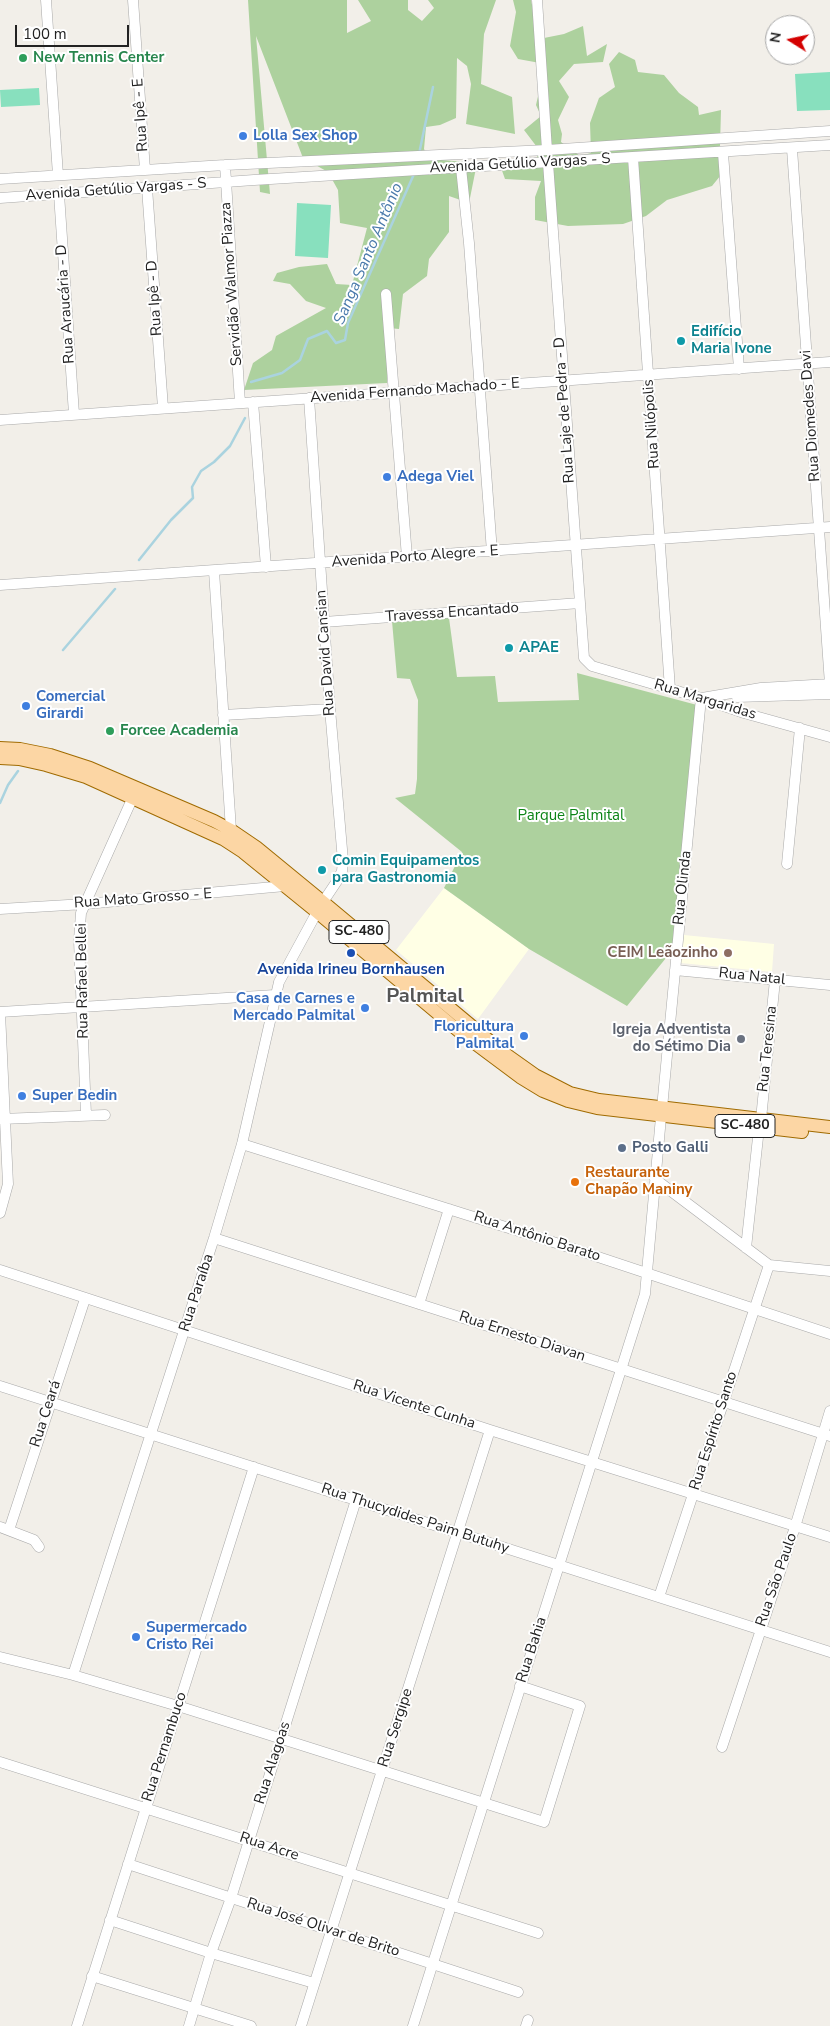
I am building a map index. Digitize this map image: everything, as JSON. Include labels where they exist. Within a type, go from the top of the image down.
[{"type":"main road","name":"SC-480","points":[[0,748],[20,749],[50,755],[90,768],[223,839],[290,882]]},
{"type":"main road","name":"SC-480","points":[[0,758],[19,759],[86,777],[134,792],[231,830],[256,848],[290,882],[320,907],[504,1053],[536,1075],[570,1093],[586,1098],[661,1112],[830,1135]]},
{"type":"main road","name":"SC-480","points":[[760,1124],[830,1127]]},
{"type":"street","points":[[46,0],[58,176]]},
{"type":"street","name":"Rua Ipê - E","points":[[134,0],[145,170]]},
{"type":"street","points":[[537,0],[547,150]]},
{"type":"street","name":"Avenida Getúlio Vargas - S","points":[[0,179],[225,165],[547,150],[830,131]]},
{"type":"street","name":"Avenida Getúlio Vargas - S","points":[[0,198],[254,180],[830,146]]},
{"type":"street","name":"Rua Diomedes Davi","points":[[792,149],[830,684]]},
{"type":"street","points":[[723,153],[739,368]]},
{"type":"street","name":"Rua Nilópolis","points":[[634,158],[670,689]]},
{"type":"street","name":"Rua Laje de Pedra - D","points":[[548,163],[562,381],[584,658]]},
{"type":"street","name":"Servidão Walmor Piazza","points":[[225,165],[240,403]]},
{"type":"street","points":[[461,168],[469,243],[492,552]]},
{"type":"street","name":"Rua Ipê - D","points":[[147,188],[163,408]]},
{"type":"street","name":"Rua Araucária - D","points":[[59,194],[74,414]]},
{"type":"street","points":[[386,294],[407,558]]},
{"type":"street","name":"Avenida Fernando Machado - E","points":[[0,420],[830,362]]},
{"type":"street","name":"Rua David Cansian","points":[[309,398],[330,709],[343,861],[342,871],[320,907]]},
{"type":"street","points":[[254,402],[266,567]]},
{"type":"street","name":"Avenida Porto Alegre - E","points":[[0,585],[830,527]]},
{"type":"street","points":[[214,571],[231,830]]},
{"type":"street","name":"Travessa Encantado","points":[[324,622],[580,603]]},
{"type":"street","name":"Rua Margaridas","points":[[584,658],[592,666],[701,698],[744,713],[830,737]]},
{"type":"street","points":[[701,698],[761,688],[830,684]]},
{"type":"street","points":[[701,698],[830,694]]},
{"type":"street","points":[[744,713],[743,707],[746,696]]},
{"type":"street","name":"Rua Olinda","points":[[646,1272],[701,698]]},
{"type":"street","points":[[224,715],[330,709]]},
{"type":"street","points":[[787,864],[800,728]]},
{"type":"street","name":"Rua Rafael Bellei","points":[[86,1115],[79,940],[81,913],[134,792]]},
{"type":"street","name":"Rua Mato Grosso - E","points":[[0,908],[85,904],[290,882]]},
{"type":"street","name":"Rua Paraíba","points":[[74,1675],[152,1434],[242,1144],[279,982],[320,907]]},
{"type":"street","name":"Rua Natal","points":[[675,970],[830,985]]},
{"type":"street","name":"Rua Teresina","points":[[746,1248],[775,980]]},
{"type":"street","points":[[0,1213],[8,1184],[3,1119],[0,1013],[275,995]]},
{"type":"street","points":[[3,1119],[105,1115]]},
{"type":"street","name":"Rua Antônio Barato","points":[[242,1144],[646,1272],[830,1334]]},
{"type":"street","points":[[655,1179],[769,1265],[830,1271]]},
{"type":"street","points":[[419,1304],[449,1209]]},
{"type":"street","name":"Rua Ernesto Diavan","points":[[214,1238],[826,1435]]},
{"type":"street","name":"Rua Espírito Santo","points":[[659,1597],[753,1308],[769,1265]]},
{"type":"street","name":"Rua Vicente Cunha","points":[[0,1270],[592,1463],[830,1538]]},
{"type":"street","name":"Rua Bahia","points":[[413,2026],[622,1369],[645,1294],[646,1272]]},
{"type":"street","name":"Rua Ceará","points":[[4,1529],[85,1299]]},
{"type":"street","name":"Rua Thucydides Paim Butuhy","points":[[0,1386],[830,1652]]},
{"type":"street","name":"Rua São Paulo","points":[[722,1747],[826,1435],[830,1411]]},
{"type":"street","name":"Rua Sergipe","points":[[301,2026],[490,1430]]},
{"type":"street","name":"Rua Pernambuco","points":[[76,2026],[254,1467]]},
{"type":"street","name":"Rua Alagoas","points":[[189,2026],[356,1500]]},
{"type":"street","points":[[4,1529],[34,1540],[38,1547]]},
{"type":"street","points":[[0,1657],[74,1675],[178,1706],[544,1822],[580,1706],[520,1686]]},
{"type":"street","name":"Rua Acre","points":[[0,1762],[249,1840],[451,1907],[538,1933]]},
{"type":"street","name":"Rua José Olivar de Brito","points":[[128,1864],[518,1992]]},
{"type":"street","points":[[110,1920],[211,1953],[314,1983]]},
{"type":"street","points":[[92,1976],[194,2010],[251,2026]]},
{"type":"shaded area","points":[[444,888],[529,949],[478,1019],[396,950]]},
{"type":"shaded area","name":"CEIM Leãozinho","points":[[684,935],[774,944],[772,972],[681,963]]},
{"type":"green space","points":[[248,0],[347,0],[347,33],[371,21],[358,0],[408,0],[408,10],[422,21],[434,8],[428,0],[496,0],[484,34],[481,84],[512,97],[515,134],[466,124],[471,84],[467,66],[457,58],[456,118],[440,125],[426,127],[424,149],[430,159],[477,163],[469,203],[449,196],[449,232],[429,259],[427,276],[403,294],[399,329],[389,328],[387,383],[244,390],[253,363],[272,350],[276,336],[326,308],[306,301],[290,284],[273,281],[277,273],[299,267],[327,264],[336,284],[352,285],[367,228],[340,223],[338,190],[328,172],[303,158],[256,36],[270,194],[260,192]]},
{"type":"green space","points":[[513,0],[531,0],[539,39],[564,34],[583,26],[587,56],[607,44],[603,62],[574,64],[559,81],[569,97],[558,120],[562,134],[561,142],[580,156],[591,153],[590,123],[599,98],[615,87],[609,64],[619,52],[635,60],[638,72],[664,75],[679,93],[698,107],[699,115],[721,110],[720,146],[729,165],[712,186],[667,200],[646,216],[623,224],[568,226],[535,220],[535,197],[541,181],[505,179],[500,165],[535,161],[540,151],[524,130],[541,116],[536,105],[541,83],[540,63],[518,59],[510,46],[516,12]]},
{"type":"green space","points":[[830,72],[830,110],[797,111],[795,74]]},
{"type":"green space","points":[[39,88],[40,105],[1,107],[0,90]]},
{"type":"green space","points":[[297,203],[331,205],[328,258],[295,256]]},
{"type":"green space","name":"Parque Palmital","points":[[449,618],[457,677],[495,676],[498,702],[579,700],[577,673],[697,705],[673,957],[666,958],[627,1006],[529,949],[444,888],[462,852],[395,798],[415,794],[417,779],[418,700],[410,679],[397,678],[392,621]]},
{"type":"waterway","name":"Sanga Santo Antônio","points":[[419,154],[433,87]]},
{"type":"waterway","name":"Sanga Santo Antônio","points":[[251,382],[282,373],[300,360],[308,339],[327,331],[336,343],[345,340],[348,323],[414,174]]},
{"type":"waterway","name":"Sanga Santo Antônio","points":[[139,560],[171,520],[193,498],[192,487],[201,471],[214,462],[230,446],[245,418]]},
{"type":"waterway","name":"Sanga Santo Antônio","points":[[63,650],[115,589]]},
{"type":"waterway","name":"Sanga Santo Antônio","points":[[0,803],[8,785],[18,771]]},
{"type":"place","name":"New Tennis Center","points":[[23,58]]},
{"type":"place","name":"Lolla Sex Shop","points":[[243,136]]},
{"type":"place","name":"Edifício Maria Ivone","points":[[681,341]]},
{"type":"place","name":"Adega Viel","points":[[387,477]]},
{"type":"place","name":"APAE","points":[[509,648]]},
{"type":"place","name":"Comercial Girardi","points":[[26,706]]},
{"type":"place","name":"Forcee Academia","points":[[110,731]]},
{"type":"place","name":"Comin Equipamentos para Gastronomia","points":[[322,870]]},
{"type":"place","name":"Avenida Irineu Bornhausen","points":[[351,953]]},
{"type":"place","name":"CEIM Leãozinho","points":[[728,953]]},
{"type":"place","name":"Casa de Carnes e Mercado Palmital","points":[[365,1008]]},
{"type":"place","name":"Floricultura Palmital","points":[[524,1036]]},
{"type":"place","name":"Igreja Adventista do Sétimo Dia","points":[[741,1039]]},
{"type":"place","name":"Super Bedin","points":[[22,1096]]},
{"type":"place","name":"Posto Galli","points":[[622,1148]]},
{"type":"place","name":"Restaurante Chapão Maniny","points":[[575,1182]]},
{"type":"place","name":"Supermercado Cristo Rei","points":[[136,1637]]},
{"type":"district","name":"Palmital","points":[[425,997]]}]
